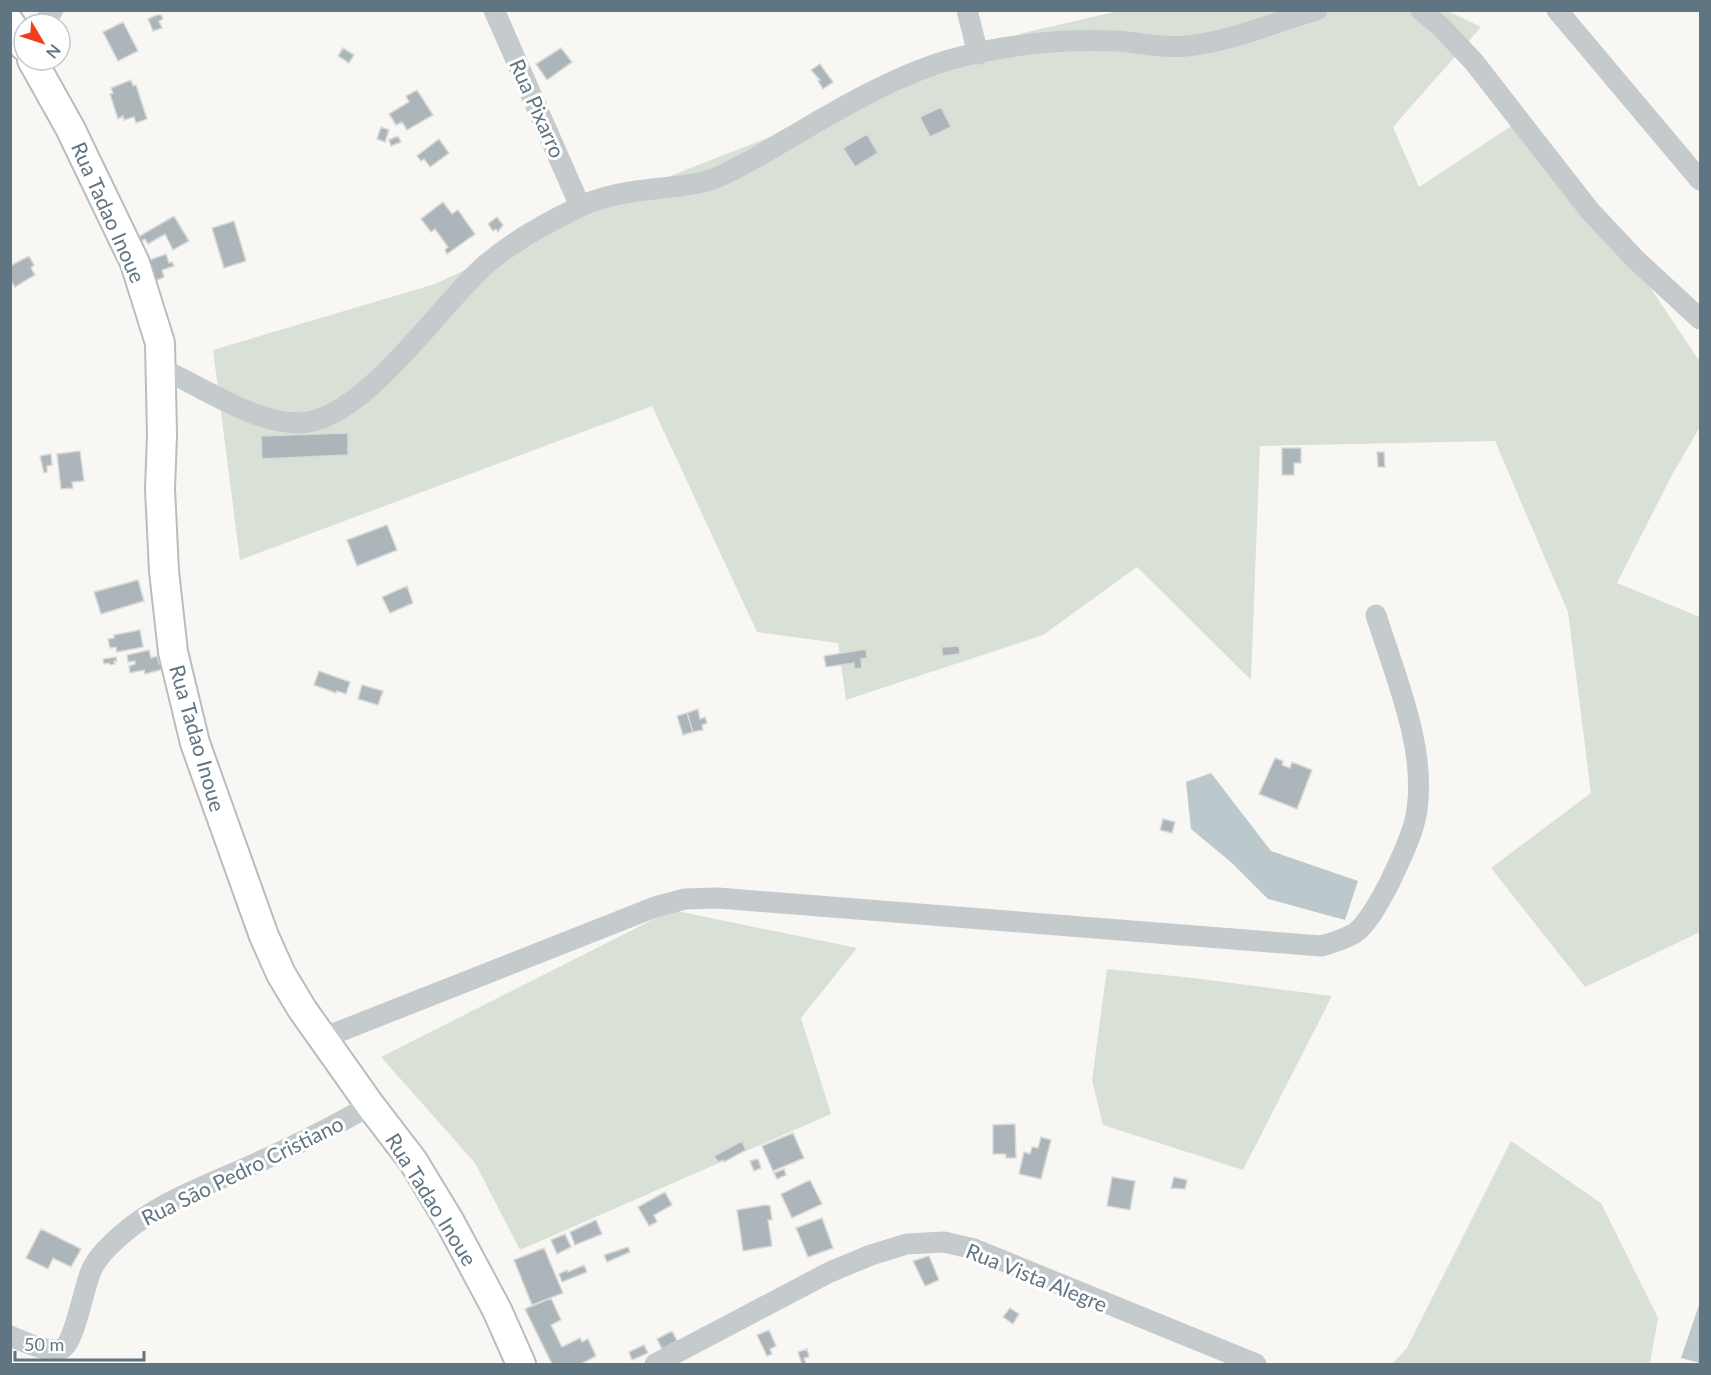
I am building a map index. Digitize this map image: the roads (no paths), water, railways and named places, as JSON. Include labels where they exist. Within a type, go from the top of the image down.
[{"type":"street","name":"Rua Pixarro","points":[[494,10],[580,206]]},
{"type":"street","points":[[968,10],[978,54]]},
{"type":"street","points":[[162,369],[266,418],[298,423],[313,421],[345,408],[391,366],[466,282],[486,264],[525,236],[580,206],[619,194],[686,186],[710,180],[741,166],[796,134],[907,76],[951,60],[1002,48],[1089,41],[1184,47],[1220,41],[1276,21],[1317,10]]},
{"type":"street","points":[[1421,10],[1449,34],[1474,62],[1508,109],[1590,211],[1635,259],[1701,320]]},
{"type":"street","points":[[1557,10],[1701,180]]},
{"type":"street","name":"Rua Tadao Inoue","points":[[39,72],[70,128],[135,263],[160,344],[162,369],[160,489],[173,652],[195,743],[264,936],[281,974],[302,1009],[413,1161],[455,1231],[497,1310],[521,1365]]},
{"type":"street","points":[[323,1038],[655,907],[685,899],[718,898],[1321,946],[1334,942],[1356,932],[1379,903],[1399,862],[1415,820],[1419,767],[1407,712],[1376,615]]},
{"type":"street","name":"Rua São Pedro Cristiano","points":[[10,1336],[42,1348],[56,1350],[63,1348],[69,1341],[91,1270],[105,1250],[134,1223],[168,1202],[345,1120],[370,1105]]},
{"type":"street","name":"Rua Vista Alegre","points":[[655,1365],[830,1272],[871,1255],[907,1244],[944,1242],[974,1249],[1257,1365]]}]
